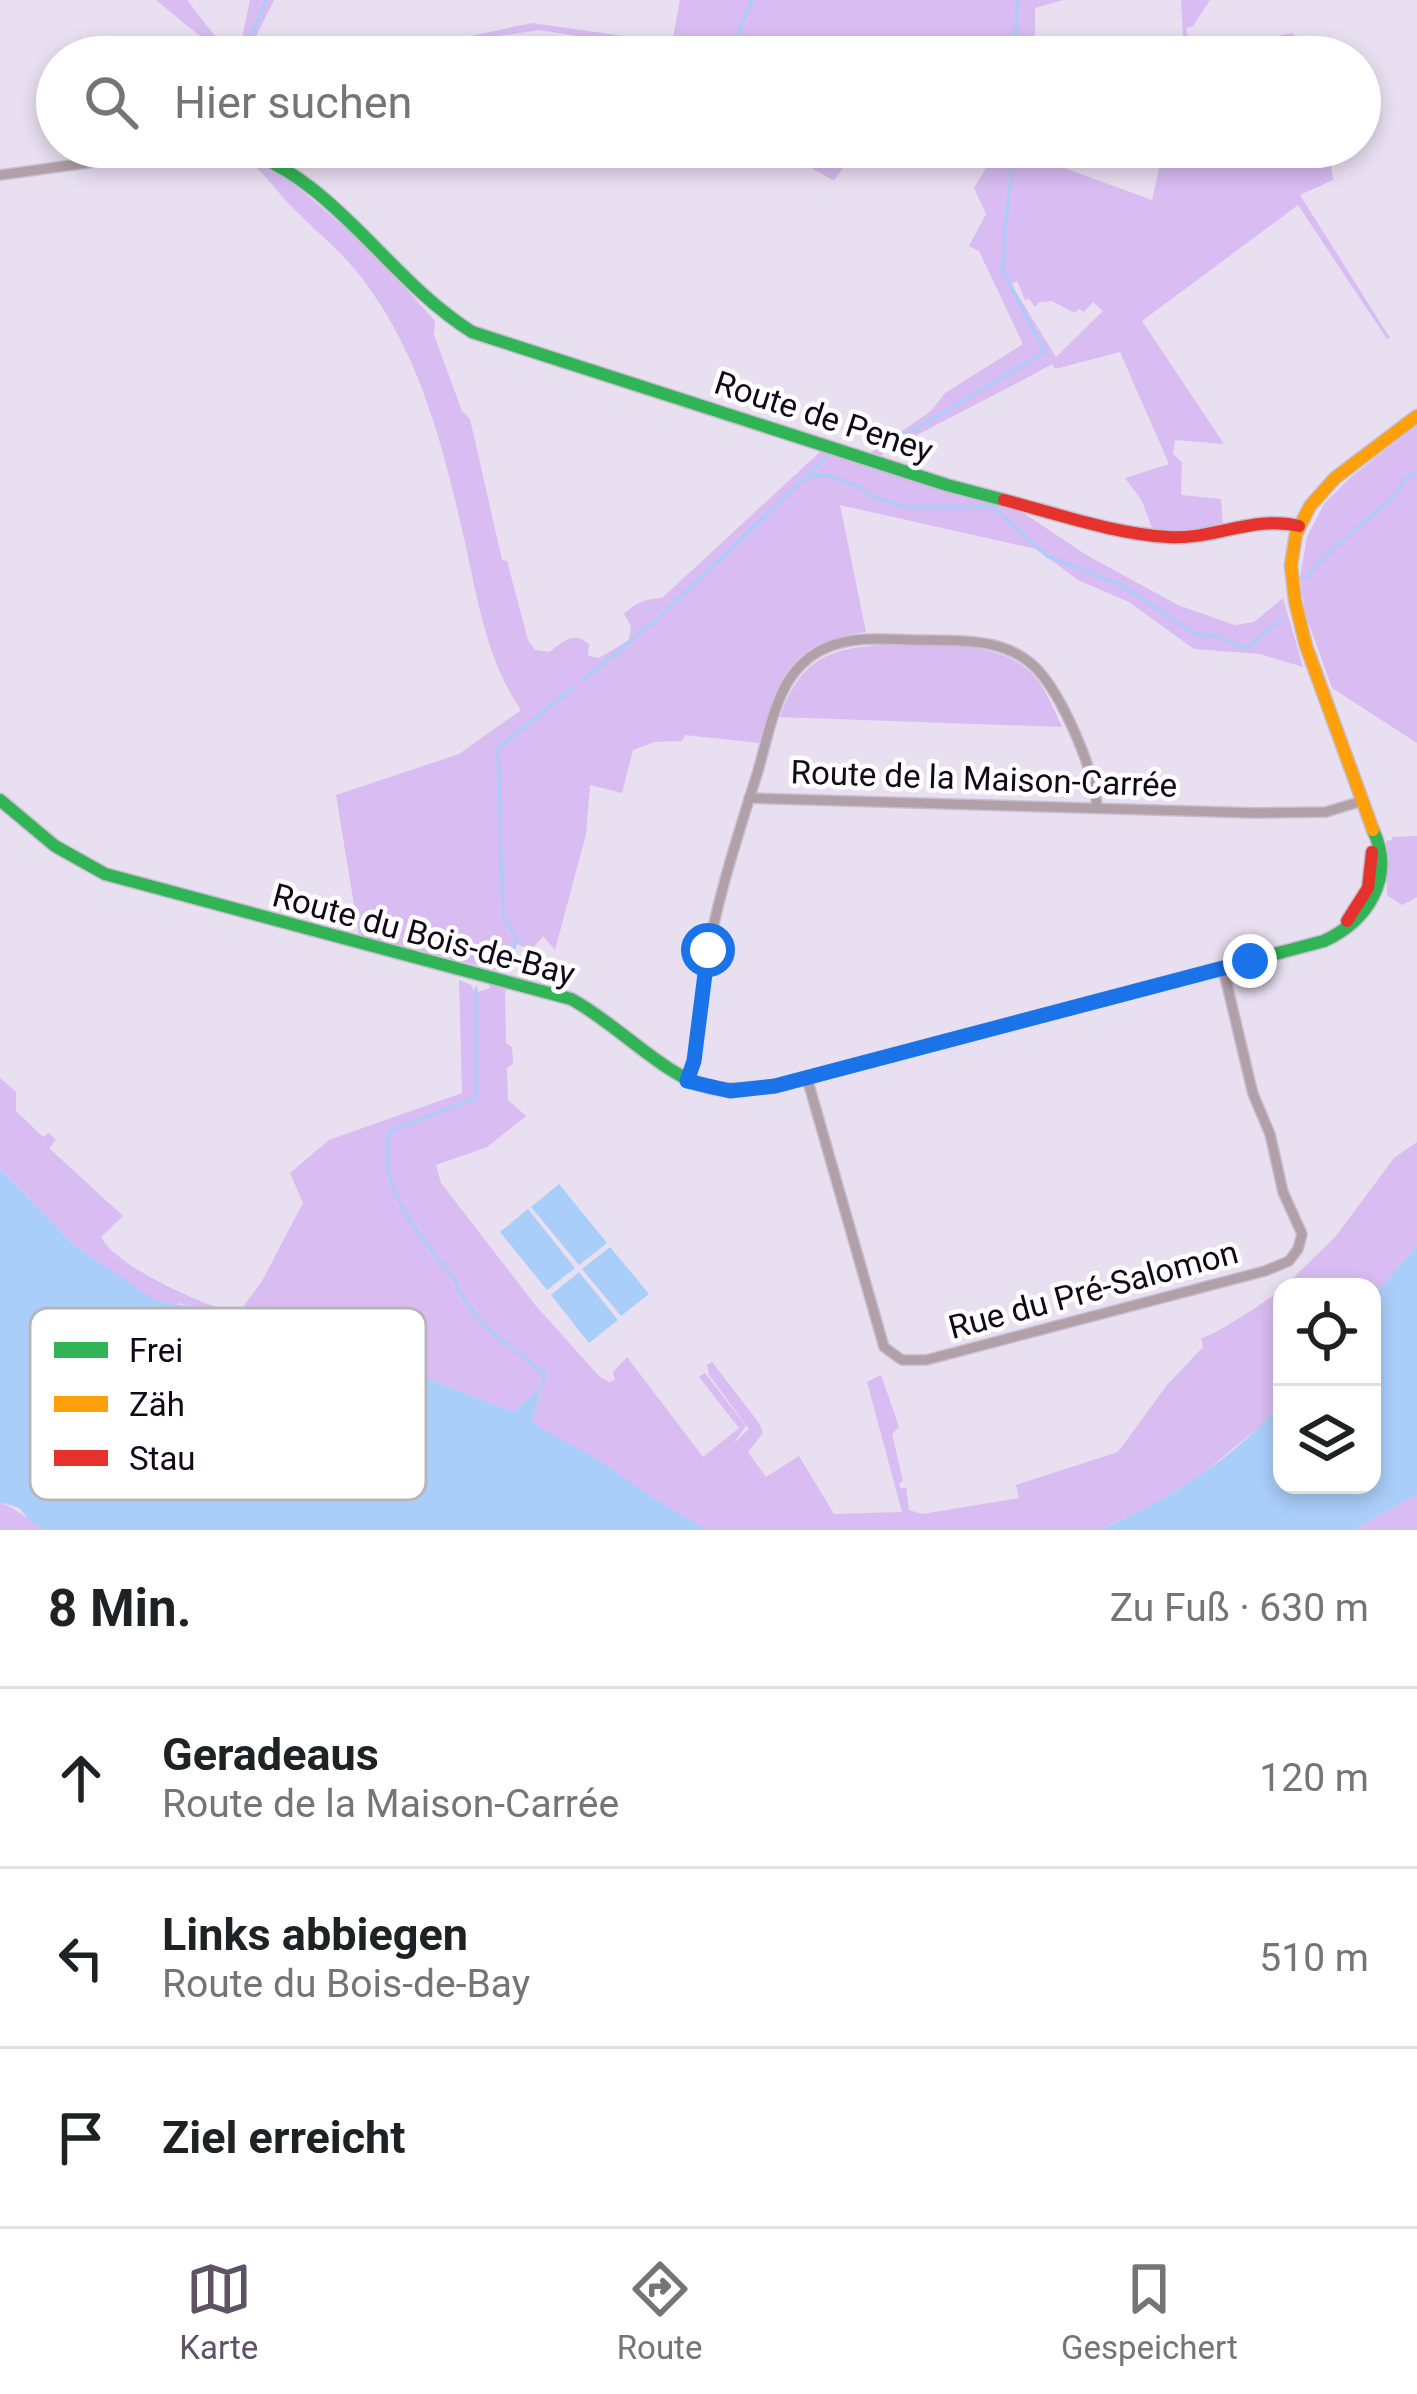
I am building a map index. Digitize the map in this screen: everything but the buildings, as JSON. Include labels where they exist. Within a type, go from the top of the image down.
[{"type":"main road","name":"Route de Peney","points":[[284,168],[365,235],[439,312],[472,332],[928,479],[1129,532],[1184,538],[1280,521],[1299,526]]},
{"type":"main road","points":[[1299,526],[1336,474],[1417,416]]},
{"type":"main road","name":"Route du Bois-de-Bay","points":[[0,800],[64,852],[130,883],[585,1005],[687,1081],[709,1089],[740,1091],[807,1078],[1222,968],[1321,940],[1354,925],[1376,894],[1380,856],[1294,608],[1290,572],[1299,526]]},
{"type":"street","points":[[0,176],[56,168]]},
{"type":"street","points":[[749,798],[779,702],[796,670],[827,647],[868,639],[984,643],[1026,659],[1045,678],[1059,704],[1094,780],[1097,808]]},
{"type":"street","name":"Route de la Maison-Carrée","points":[[687,1081],[694,1061],[708,950],[749,798],[1305,813],[1334,811],[1362,801]]},
{"type":"street","name":"Rue du Pré-Salomon","points":[[807,1078],[884,1347],[898,1358],[918,1362],[1281,1267],[1301,1241],[1300,1226],[1283,1192],[1222,968]]},
{"type":"shaded area","points":[[156,0],[187,0],[215,36],[200,36]]},
{"type":"shaded area","points":[[250,0],[274,0],[256,36],[242,36]]},
{"type":"shaded area","points":[[680,0],[1063,0],[1035,8],[1035,36],[673,36]]},
{"type":"shaded area","points":[[1181,0],[1210,0],[1193,26],[1186,28],[1188,36],[1183,36]]},
{"type":"shaded area","points":[[532,23],[623,36],[540,30],[470,36]]},
{"type":"shaded area","points":[[275,168],[371,250],[435,321],[434,335],[462,411],[470,419],[502,560],[507,561],[528,640],[535,650],[549,652],[578,638],[589,644],[588,656],[599,658],[629,640],[631,626],[624,614],[641,602],[662,598],[822,450],[1022,512],[1088,556],[1180,606],[1235,625],[1254,622],[1283,598],[1303,667],[1260,654],[1194,649],[1129,602],[1078,580],[1036,549],[840,505],[866,632],[820,644],[792,666],[773,699],[759,743],[685,735],[682,741],[654,742],[633,750],[622,793],[590,785],[586,834],[555,950],[543,936],[531,950],[517,944],[507,973],[359,935],[336,795],[459,754],[521,710],[491,648],[438,435],[399,337],[354,268],[258,169]]},
{"type":"shaded area","points":[[812,168],[843,168],[834,181]]},
{"type":"shaded area","points":[[986,168],[1064,168],[1152,200],[1159,168],[1332,168],[1333,180],[1300,195],[1390,338],[1298,205],[1142,321],[1224,444],[1175,440],[1173,454],[1182,462],[1181,495],[1221,499],[1223,525],[1182,532],[1152,528],[1142,501],[1125,478],[1169,464],[1120,352],[1055,369],[1052,364],[876,458],[869,454],[931,411],[945,393],[1023,344],[979,251],[969,246],[986,214],[974,188]],"holes":[[[1017,281],[1025,300],[1035,307],[1052,301],[1075,313],[1084,312],[1093,302],[1103,311],[1056,357],[1012,284]]]},
{"type":"shaded area","points":[[1417,425],[1417,743],[1332,688],[1305,613],[1300,577],[1307,537],[1324,504]]},
{"type":"shaded area","points":[[883,645],[964,647],[1004,655],[1035,677],[1062,727],[780,717],[797,683],[818,661],[846,650]]},
{"type":"shaded area","points":[[1417,836],[1417,897],[1402,905],[1387,895],[1386,841]]},
{"type":"shaded area","points":[[459,980],[471,985],[475,993],[489,985],[505,988],[506,1043],[512,1047],[513,1064],[507,1068],[508,1100],[526,1116],[487,1147],[436,1165],[441,1183],[536,1306],[600,1377],[615,1380],[613,1372],[627,1357],[703,1457],[739,1428],[699,1377],[705,1373],[746,1426],[733,1444],[749,1429],[709,1375],[707,1365],[712,1362],[759,1423],[763,1433],[748,1452],[766,1477],[799,1456],[834,1514],[902,1512],[867,1382],[881,1375],[899,1427],[892,1434],[903,1481],[899,1484],[901,1489],[906,1487],[909,1510],[922,1514],[1019,1498],[1016,1485],[1118,1452],[1167,1385],[1203,1347],[1201,1338],[1273,1295],[1273,1412],[1200,1476],[1099,1530],[707,1530],[673,1514],[595,1458],[548,1434],[532,1420],[542,1386],[514,1412],[426,1378],[426,1308],[242,1308],[303,1203],[290,1173],[329,1140],[462,1093]]},
{"type":"shaded area","points":[[0,1078],[16,1092],[16,1111],[43,1137],[49,1133],[56,1140],[49,1148],[123,1216],[101,1237],[110,1249],[163,1284],[220,1308],[179,1303],[164,1308],[75,1246],[0,1169]]},
{"type":"shaded area","points":[[1417,1142],[1417,1246],[1381,1287],[1381,1278],[1293,1278],[1336,1236],[1394,1158]]},
{"type":"shaded area","points":[[1417,1494],[1417,1530],[1353,1530]]},
{"type":"shaded area","points":[[0,1502],[18,1512],[46,1530],[0,1530]]},
{"type":"water","points":[[0,1169],[75,1246],[156,1301],[196,1308],[30,1308],[30,1500],[426,1500],[426,1378],[514,1412],[542,1386],[532,1420],[707,1530],[46,1530],[19,1508],[0,1502]]},
{"type":"water","points":[[559,1184],[607,1243],[579,1265],[531,1207]]},
{"type":"water","points":[[528,1209],[575,1268],[547,1290],[500,1232]]},
{"type":"water","points":[[1417,1246],[1417,1494],[1353,1530],[1099,1530],[1197,1478],[1273,1412],[1273,1494],[1381,1494],[1381,1287]]},
{"type":"water","points":[[610,1247],[649,1294],[621,1316],[582,1269]]},
{"type":"water","points":[[579,1272],[618,1320],[589,1343],[551,1295]]},
{"type":"waterway","points":[[252,36],[266,0]]},
{"type":"waterway","points":[[737,36],[752,0]]},
{"type":"waterway","points":[[1015,36],[1018,0]]},
{"type":"waterway","points":[[885,447],[1045,352],[1002,270],[1011,168]]},
{"type":"waterway","points":[[583,680],[654,622],[827,457]]},
{"type":"waterway","points":[[1306,578],[1417,472]]},
{"type":"waterway","points":[[808,476],[828,475],[905,507],[993,507],[1047,556],[1121,585],[1193,633],[1220,637],[1245,649],[1281,619]]},
{"type":"waterway","points":[[503,966],[518,940],[503,917],[498,748],[574,687]]},
{"type":"waterway","points":[[476,988],[476,1098],[390,1131],[389,1173],[406,1213],[457,1289],[485,1327],[544,1373],[542,1386]]},
{"type":"traffic: fast","points":[[281,168],[333,206],[412,284],[472,332],[1004,500]]},
{"type":"traffic: fast","points":[[0,800],[55,846],[105,874],[571,999],[674,1072],[725,1089],[775,1086],[1324,941],[1353,922],[1373,896],[1381,865],[1373,830]]},
{"type":"traffic: slow","points":[[1373,830],[1306,646],[1291,565],[1296,534],[1310,506],[1335,478],[1417,416]]},
{"type":"traffic: jam","points":[[1004,500],[1107,528],[1169,537],[1250,525],[1299,526]]},
{"type":"traffic: jam","points":[[1347,921],[1368,888],[1372,852]]},
{"type":"route","points":[[708,950],[693,1068],[687,1081],[730,1091],[775,1086],[1250,961]]}]
